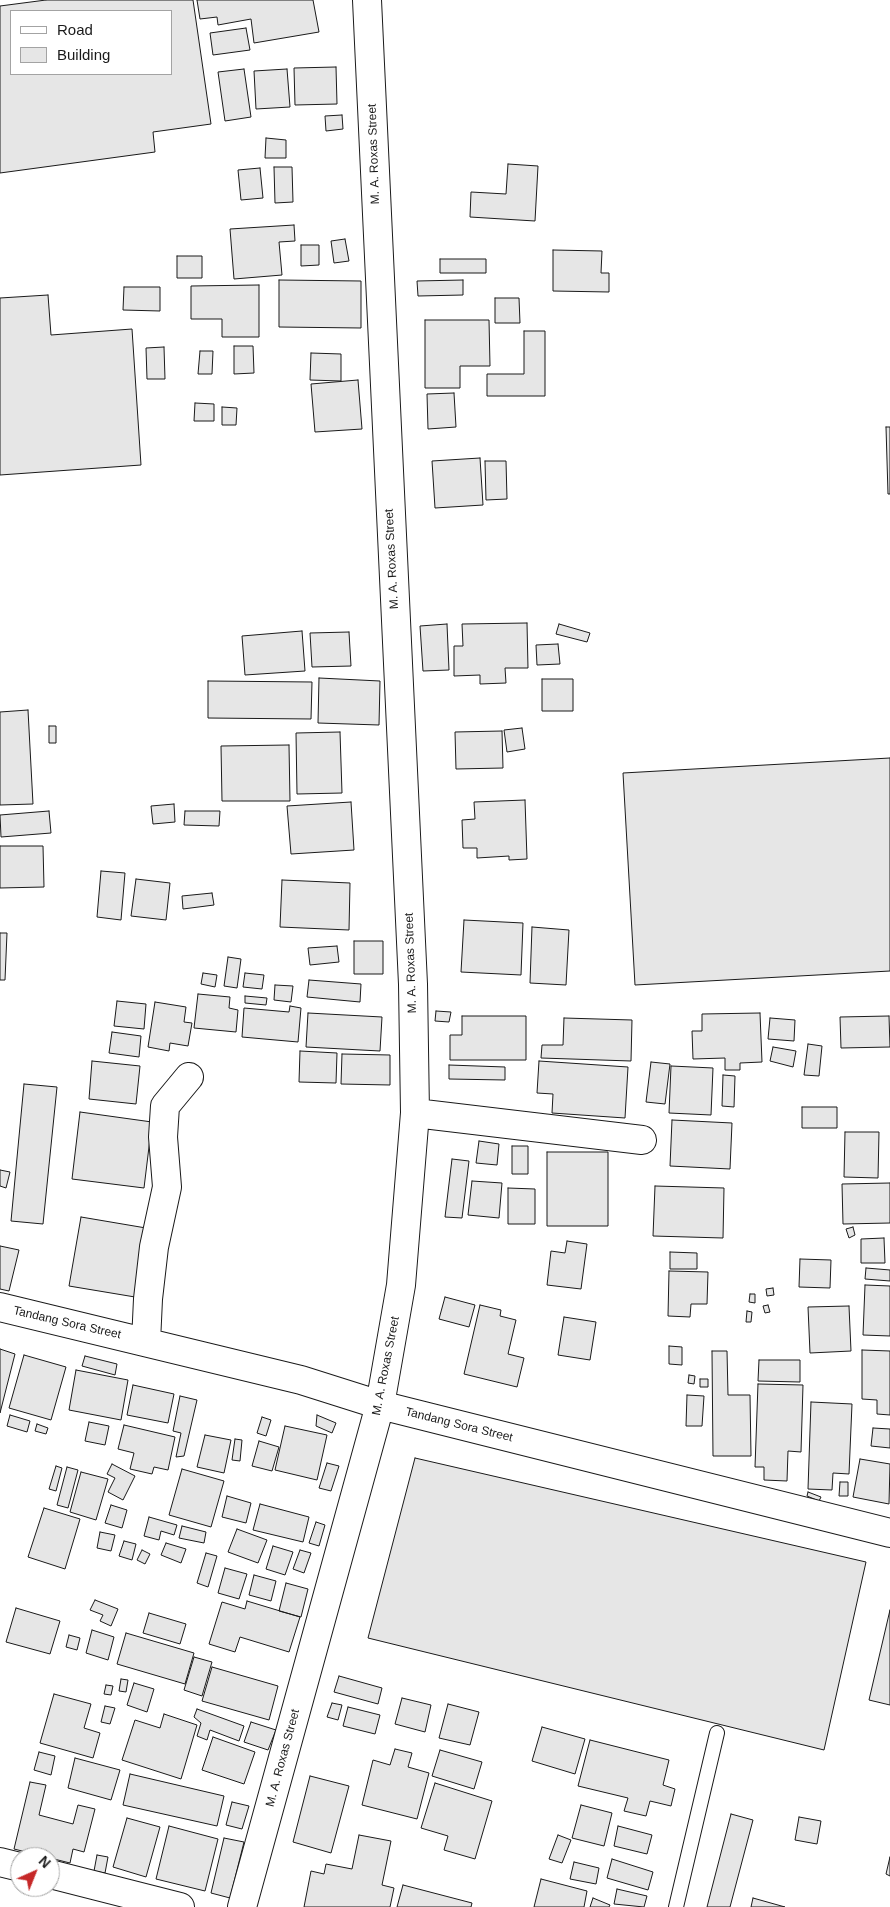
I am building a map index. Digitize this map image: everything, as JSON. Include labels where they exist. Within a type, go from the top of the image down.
[{"type":"street","name":"M. A. Roxas Street","points":[[242,1907],[380,1405],[401,1284],[415,1113],[413,984],[367,0]]},
{"type":"street","points":[[146,1342],[148,1299],[154,1247],[167,1187],[163,1136],[165,1106],[188,1077]]},
{"type":"street","points":[[415,1113],[642,1140]]},
{"type":"street","name":"Tandang Sora Street","points":[[0,1307],[301,1380],[380,1405],[890,1533]]},
{"type":"street","points":[[60,1877],[180,1907]]},
{"type":"lane","points":[[676,1907],[717,1733]]},
{"type":"building","points":[[46,0],[193,0],[211,124],[153,132],[155,152],[0,173],[0,6]]},
{"type":"building","points":[[197,0],[313,0],[319,32],[254,43],[251,19],[218,25],[217,17],[200,19]]},
{"type":"building","points":[[246,28],[250,50],[213,55],[210,33]]},
{"type":"building","points":[[336,67],[337,104],[295,105],[294,68]]},
{"type":"building","points":[[244,69],[251,117],[225,121],[218,72]]},
{"type":"building","points":[[287,69],[290,107],[256,109],[254,71]]},
{"type":"building","points":[[342,115],[343,129],[326,131],[325,116]]},
{"type":"building","points":[[266,138],[286,140],[286,158],[265,158]]},
{"type":"building","points":[[508,164],[538,166],[535,221],[470,217],[471,192],[506,194]]},
{"type":"building","points":[[274,167],[292,167],[293,202],[275,203]]},
{"type":"building","points":[[260,168],[263,198],[241,200],[238,170]]},
{"type":"building","points":[[294,225],[295,241],[279,242],[282,275],[234,279],[230,229]]},
{"type":"building","points":[[345,239],[349,261],[334,263],[331,241]]},
{"type":"building","points":[[301,245],[319,245],[319,265],[301,266]]},
{"type":"building","points":[[553,250],[602,251],[601,273],[609,273],[609,292],[553,291]]},
{"type":"building","points":[[177,256],[202,256],[202,278],[177,278]]},
{"type":"building","points":[[440,259],[486,259],[486,273],[440,273]]},
{"type":"building","points":[[279,280],[361,281],[361,328],[279,327]]},
{"type":"building","points":[[463,280],[463,295],[418,296],[417,281]]},
{"type":"building","points":[[259,285],[259,337],[222,337],[222,319],[191,319],[191,286]]},
{"type":"building","points":[[124,287],[160,287],[160,311],[123,310]]},
{"type":"building","points":[[48,295],[51,335],[132,329],[141,465],[0,475],[0,298]]},
{"type":"building","points":[[495,298],[519,298],[520,323],[495,323]]},
{"type":"building","points":[[425,320],[489,320],[490,366],[460,366],[460,388],[425,388]]},
{"type":"building","points":[[524,331],[545,331],[545,396],[487,396],[487,374],[524,374]]},
{"type":"building","points":[[234,346],[253,346],[254,373],[234,374]]},
{"type":"building","points":[[164,347],[165,379],[147,379],[146,348]]},
{"type":"building","points":[[200,351],[213,351],[212,374],[198,374]]},
{"type":"building","points":[[311,353],[341,354],[341,381],[310,380]]},
{"type":"building","points":[[358,380],[362,429],[315,432],[311,384]]},
{"type":"building","points":[[454,393],[456,427],[428,429],[427,394]]},
{"type":"building","points":[[195,403],[214,404],[214,421],[194,421]]},
{"type":"building","points":[[222,407],[237,408],[236,425],[222,425]]},
{"type":"building","points":[[886,427],[890,427],[890,494],[888,494]]},
{"type":"building","points":[[480,458],[483,505],[435,508],[432,461]]},
{"type":"building","points":[[485,461],[506,461],[507,499],[486,500]]},
{"type":"building","points":[[527,623],[528,668],[505,668],[506,683],[480,684],[480,675],[454,676],[454,646],[463,646],[462,624]]},
{"type":"building","points":[[447,624],[449,670],[423,671],[420,626]]},
{"type":"building","points":[[559,624],[590,633],[587,642],[556,634]]},
{"type":"building","points":[[302,631],[305,671],[245,675],[242,636]]},
{"type":"building","points":[[349,632],[351,666],[312,667],[310,633]]},
{"type":"building","points":[[558,644],[560,664],[537,665],[536,645]]},
{"type":"building","points":[[319,678],[380,681],[379,725],[318,723]]},
{"type":"building","points":[[542,679],[573,679],[573,711],[542,711]]},
{"type":"building","points":[[208,681],[312,682],[311,719],[208,718]]},
{"type":"building","points":[[28,710],[33,804],[0,805],[0,712]]},
{"type":"building","points":[[49,726],[56,726],[56,743],[49,743]]},
{"type":"building","points":[[522,728],[525,749],[507,752],[504,730]]},
{"type":"building","points":[[502,731],[503,768],[456,769],[455,732]]},
{"type":"building","points":[[340,732],[342,793],[297,794],[296,733]]},
{"type":"building","points":[[289,745],[290,801],[222,801],[221,746]]},
{"type":"building","points":[[890,758],[890,971],[635,985],[623,773]]},
{"type":"building","points":[[525,800],[527,859],[509,860],[509,856],[477,858],[477,848],[463,848],[462,820],[475,819],[474,802]]},
{"type":"building","points":[[351,802],[354,850],[291,854],[287,806]]},
{"type":"building","points":[[174,804],[175,822],[153,824],[151,806]]},
{"type":"building","points":[[49,811],[51,833],[1,837],[0,815]]},
{"type":"building","points":[[185,811],[220,811],[219,826],[184,825]]},
{"type":"building","points":[[0,846],[43,846],[44,887],[0,888]]},
{"type":"building","points":[[101,871],[125,873],[121,920],[97,917]]},
{"type":"building","points":[[136,879],[170,883],[166,920],[131,916]]},
{"type":"building","points":[[282,880],[350,883],[349,930],[280,927]]},
{"type":"building","points":[[212,893],[214,905],[183,909],[182,896]]},
{"type":"building","points":[[464,920],[523,923],[521,975],[461,972]]},
{"type":"building","points":[[532,927],[569,930],[566,985],[530,983]]},
{"type":"building","points":[[0,933],[7,933],[5,980],[0,980]]},
{"type":"building","points":[[354,941],[383,941],[383,974],[354,974]]},
{"type":"building","points":[[337,946],[339,962],[310,965],[308,948]]},
{"type":"building","points":[[228,957],[241,959],[237,988],[224,986]]},
{"type":"building","points":[[203,973],[217,975],[215,987],[201,984]]},
{"type":"building","points":[[245,973],[264,975],[262,989],[243,987]]},
{"type":"building","points":[[309,980],[361,984],[360,1002],[307,997]]},
{"type":"building","points":[[275,985],[293,986],[291,1002],[274,1000]]},
{"type":"building","points":[[198,994],[230,997],[229,1008],[238,1010],[236,1032],[194,1028]]},
{"type":"building","points":[[245,996],[267,998],[266,1005],[245,1003]]},
{"type":"building","points":[[117,1001],[146,1004],[144,1029],[114,1026]]},
{"type":"building","points":[[155,1002],[186,1007],[184,1022],[192,1023],[188,1046],[170,1043],[169,1051],[148,1047]]},
{"type":"building","points":[[290,1006],[301,1008],[298,1042],[242,1037],[244,1008],[289,1012]]},
{"type":"building","points":[[436,1011],[451,1012],[449,1022],[435,1021]]},
{"type":"building","points":[[308,1013],[382,1017],[380,1051],[306,1047]]},
{"type":"building","points":[[760,1013],[762,1062],[740,1063],[740,1070],[725,1070],[725,1058],[693,1059],[692,1031],[702,1031],[702,1014]]},
{"type":"building","points":[[462,1016],[526,1016],[526,1060],[450,1060],[450,1035],[462,1035]]},
{"type":"building","points":[[889,1016],[890,1047],[841,1048],[840,1017]]},
{"type":"building","points":[[564,1018],[632,1020],[631,1061],[541,1058],[542,1045],[563,1045]]},
{"type":"building","points":[[770,1018],[795,1020],[794,1041],[768,1039]]},
{"type":"building","points":[[112,1032],[141,1036],[139,1057],[109,1053]]},
{"type":"building","points":[[808,1044],[822,1046],[819,1076],[804,1075]]},
{"type":"building","points":[[773,1047],[796,1051],[793,1067],[770,1061]]},
{"type":"building","points":[[300,1051],[337,1053],[336,1083],[299,1082]]},
{"type":"building","points":[[342,1054],[390,1055],[390,1085],[341,1084]]},
{"type":"building","points":[[92,1061],[140,1066],[136,1104],[89,1099]]},
{"type":"building","points":[[539,1061],[628,1067],[625,1118],[552,1113],[553,1094],[537,1093]]},
{"type":"building","points":[[651,1062],[670,1064],[665,1104],[646,1102]]},
{"type":"building","points":[[449,1065],[505,1067],[505,1080],[449,1079]]},
{"type":"building","points":[[671,1066],[713,1068],[711,1115],[669,1113]]},
{"type":"building","points":[[723,1075],[735,1076],[734,1107],[722,1106]]},
{"type":"building","points":[[24,1084],[57,1087],[43,1224],[11,1221]]},
{"type":"building","points":[[802,1107],[837,1107],[837,1128],[802,1128]]},
{"type":"building","points":[[80,1112],[152,1122],[144,1188],[72,1179]]},
{"type":"building","points":[[672,1120],[732,1123],[730,1169],[670,1166]]},
{"type":"building","points":[[845,1132],[879,1132],[878,1178],[844,1177]]},
{"type":"building","points":[[479,1141],[499,1144],[497,1165],[476,1163]]},
{"type":"building","points":[[512,1146],[528,1146],[528,1174],[512,1174]]},
{"type":"building","points":[[547,1152],[608,1152],[608,1226],[547,1226]]},
{"type":"building","points":[[452,1159],[469,1161],[462,1218],[445,1217]]},
{"type":"building","points":[[0,1170],[10,1172],[6,1188],[0,1186]]},
{"type":"building","points":[[472,1181],[502,1183],[499,1218],[468,1215]]},
{"type":"building","points":[[890,1183],[890,1223],[843,1224],[842,1184]]},
{"type":"building","points":[[655,1186],[724,1188],[723,1238],[653,1236]]},
{"type":"building","points":[[508,1188],[535,1189],[535,1224],[508,1224]]},
{"type":"building","points":[[81,1217],[146,1228],[135,1297],[69,1286]]},
{"type":"building","points":[[853,1227],[855,1235],[849,1238],[846,1229]]},
{"type":"building","points":[[884,1238],[885,1263],[861,1263],[861,1239]]},
{"type":"building","points":[[567,1241],[587,1244],[581,1289],[547,1285],[551,1251],[565,1253]]},
{"type":"building","points":[[0,1246],[19,1250],[9,1291],[0,1289]]},
{"type":"building","points":[[670,1252],[697,1253],[697,1269],[670,1269]]},
{"type":"building","points":[[800,1259],[831,1260],[830,1288],[799,1287]]},
{"type":"building","points":[[866,1268],[890,1270],[890,1281],[865,1279]]},
{"type":"building","points":[[669,1271],[708,1272],[707,1304],[691,1304],[690,1317],[668,1316]]},
{"type":"building","points":[[865,1285],[890,1286],[890,1336],[863,1335]]},
{"type":"building","points":[[773,1288],[774,1295],[767,1296],[766,1289]]},
{"type":"building","points":[[750,1294],[755,1294],[755,1303],[749,1302]]},
{"type":"building","points":[[445,1297],[475,1305],[469,1327],[439,1319]]},
{"type":"building","points":[[480,1305],[501,1310],[500,1316],[516,1320],[508,1354],[524,1358],[517,1387],[464,1374]]},
{"type":"building","points":[[768,1305],[770,1312],[765,1313],[763,1306]]},
{"type":"building","points":[[849,1306],[851,1351],[810,1353],[808,1307]]},
{"type":"building","points":[[747,1311],[752,1312],[751,1322],[746,1322]]},
{"type":"building","points":[[564,1317],[596,1322],[590,1360],[558,1355]]},
{"type":"building","points":[[669,1346],[682,1347],[682,1365],[669,1364]]},
{"type":"building","points":[[0,1349],[15,1354],[0,1413]]},
{"type":"building","points":[[862,1350],[890,1351],[890,1415],[877,1414],[877,1400],[862,1399]]},
{"type":"building","points":[[712,1351],[727,1351],[728,1395],[750,1395],[751,1456],[713,1456]]},
{"type":"building","points":[[24,1355],[66,1367],[51,1420],[9,1408]]},
{"type":"building","points":[[85,1356],[117,1364],[115,1375],[82,1366]]},
{"type":"building","points":[[759,1360],[800,1360],[800,1382],[758,1381]]},
{"type":"building","points":[[76,1370],[128,1380],[121,1420],[69,1410]]},
{"type":"building","points":[[689,1375],[695,1376],[694,1384],[688,1383]]},
{"type":"building","points":[[700,1379],[708,1379],[708,1387],[700,1387]]},
{"type":"building","points":[[758,1384],[803,1385],[801,1452],[788,1451],[787,1481],[764,1480],[764,1467],[755,1467]]},
{"type":"building","points":[[133,1385],[174,1394],[168,1423],[127,1415]]},
{"type":"building","points":[[687,1395],[704,1396],[702,1426],[686,1426]]},
{"type":"building","points":[[180,1396],[197,1400],[184,1456],[176,1457],[181,1433],[173,1431]]},
{"type":"building","points":[[811,1402],[852,1404],[849,1474],[833,1473],[832,1490],[808,1489]]},
{"type":"building","points":[[10,1415],[30,1421],[27,1432],[7,1426]]},
{"type":"building","points":[[317,1415],[336,1423],[332,1433],[316,1426]]},
{"type":"building","points":[[262,1417],[271,1420],[266,1436],[257,1433]]},
{"type":"building","points":[[89,1422],[109,1426],[105,1445],[85,1441]]},
{"type":"building","points":[[37,1424],[48,1428],[46,1434],[35,1431]]},
{"type":"building","points":[[124,1425],[175,1437],[168,1470],[154,1467],[152,1474],[130,1469],[134,1453],[118,1449]]},
{"type":"building","points":[[285,1426],[327,1435],[317,1480],[275,1470]]},
{"type":"building","points":[[873,1428],[890,1429],[890,1448],[871,1446]]},
{"type":"building","points":[[205,1435],[231,1440],[224,1473],[197,1467]]},
{"type":"building","points":[[235,1439],[242,1440],[240,1461],[232,1460]]},
{"type":"building","points":[[259,1441],[279,1447],[272,1471],[252,1466]]},
{"type":"building","points":[[415,1458],[866,1562],[824,1750],[368,1638]]},
{"type":"building","points":[[860,1459],[890,1464],[889,1504],[853,1497]]},
{"type":"building","points":[[327,1463],[339,1466],[331,1491],[319,1488]]},
{"type":"building","points":[[112,1464],[135,1476],[123,1500],[108,1492],[115,1478],[107,1474]]},
{"type":"building","points":[[56,1466],[62,1468],[56,1491],[49,1489]]},
{"type":"building","points":[[67,1467],[78,1470],[68,1508],[57,1505]]},
{"type":"building","points":[[182,1469],[224,1481],[211,1527],[169,1515]]},
{"type":"building","points":[[81,1472],[108,1479],[96,1520],[70,1512]]},
{"type":"building","points":[[840,1482],[848,1482],[848,1496],[839,1496]]},
{"type":"building","points":[[808,1492],[821,1497],[819,1501],[807,1496]]},
{"type":"building","points":[[227,1496],[251,1503],[246,1523],[222,1517]]},
{"type":"building","points":[[260,1504],[309,1517],[303,1542],[253,1530]]},
{"type":"building","points":[[111,1505],[127,1510],[122,1528],[105,1523]]},
{"type":"building","points":[[44,1508],[80,1519],[65,1569],[28,1557]]},
{"type":"building","points":[[149,1517],[177,1525],[174,1535],[161,1531],[159,1540],[144,1536]]},
{"type":"building","points":[[316,1522],[325,1525],[319,1546],[309,1543]]},
{"type":"building","points":[[182,1526],[206,1532],[204,1543],[179,1538]]},
{"type":"building","points":[[237,1529],[267,1540],[258,1563],[228,1552]]},
{"type":"building","points":[[100,1532],[115,1535],[111,1551],[97,1548]]},
{"type":"building","points":[[124,1541],[136,1544],[132,1560],[119,1556]]},
{"type":"building","points":[[166,1543],[186,1549],[181,1563],[161,1555]]},
{"type":"building","points":[[273,1546],[293,1552],[285,1575],[266,1569]]},
{"type":"building","points":[[142,1550],[150,1554],[145,1564],[137,1560]]},
{"type":"building","points":[[300,1550],[311,1553],[304,1573],[293,1569]]},
{"type":"building","points":[[206,1553],[217,1556],[208,1587],[197,1583]]},
{"type":"building","points":[[225,1568],[247,1574],[239,1599],[218,1593]]},
{"type":"building","points":[[254,1575],[276,1581],[271,1601],[249,1595]]},
{"type":"building","points":[[286,1583],[308,1589],[301,1617],[279,1611]]},
{"type":"building","points":[[95,1600],[118,1609],[111,1626],[100,1621],[103,1615],[90,1610]]},
{"type":"building","points":[[247,1601],[300,1617],[289,1652],[240,1637],[235,1652],[209,1644],[222,1602],[245,1609]]},
{"type":"building","points":[[16,1608],[60,1621],[50,1654],[6,1642]]},
{"type":"building","points":[[890,1610],[890,1705],[869,1700]]},
{"type":"building","points":[[149,1613],[186,1624],[180,1644],[143,1633]]},
{"type":"building","points":[[92,1630],[114,1637],[108,1660],[86,1653]]},
{"type":"building","points":[[126,1633],[194,1653],[185,1684],[117,1664]]},
{"type":"building","points":[[69,1635],[80,1638],[77,1650],[66,1647]]},
{"type":"building","points":[[194,1657],[212,1662],[202,1696],[184,1690]]},
{"type":"building","points":[[212,1667],[278,1686],[269,1720],[202,1701]]},
{"type":"building","points":[[339,1676],[382,1688],[378,1704],[334,1692]]},
{"type":"building","points":[[121,1679],[128,1680],[126,1692],[119,1691]]},
{"type":"building","points":[[134,1683],[154,1689],[147,1712],[127,1705]]},
{"type":"building","points":[[106,1685],[113,1686],[111,1695],[104,1694]]},
{"type":"building","points":[[54,1694],[91,1704],[84,1728],[100,1733],[93,1758],[40,1743]]},
{"type":"building","points":[[402,1698],[431,1705],[425,1732],[395,1724]]},
{"type":"building","points":[[332,1703],[342,1705],[338,1720],[327,1717]]},
{"type":"building","points":[[448,1704],[479,1712],[470,1745],[439,1738]]},
{"type":"building","points":[[105,1706],[115,1708],[110,1724],[101,1722]]},
{"type":"building","points":[[348,1707],[380,1715],[375,1734],[343,1726]]},
{"type":"building","points":[[197,1709],[244,1726],[239,1741],[210,1730],[207,1740],[197,1736],[201,1723],[194,1717]]},
{"type":"building","points":[[164,1714],[197,1725],[181,1779],[122,1760],[135,1720],[160,1728]]},
{"type":"building","points":[[251,1722],[276,1730],[268,1750],[244,1742]]},
{"type":"building","points":[[542,1727],[585,1739],[575,1774],[532,1761]]},
{"type":"building","points":[[213,1737],[255,1752],[244,1784],[202,1770]]},
{"type":"building","points":[[590,1740],[669,1760],[663,1785],[675,1789],[671,1806],[650,1801],[646,1816],[624,1811],[628,1798],[578,1786]]},
{"type":"building","points":[[395,1749],[412,1753],[408,1767],[429,1773],[417,1819],[362,1805],[373,1760],[390,1765]]},
{"type":"building","points":[[440,1750],[482,1762],[474,1789],[432,1776]]},
{"type":"building","points":[[39,1752],[55,1756],[51,1775],[34,1770]]},
{"type":"building","points":[[75,1758],[120,1770],[111,1800],[68,1788]]},
{"type":"building","points":[[130,1774],[224,1796],[217,1826],[123,1805]]},
{"type":"building","points":[[310,1776],[349,1786],[331,1853],[293,1842]]},
{"type":"building","points":[[30,1782],[46,1785],[39,1815],[73,1824],[78,1805],[95,1809],[84,1852],[73,1849],[70,1863],[60,1860],[60,1847],[14,1847]]},
{"type":"building","points":[[435,1783],[492,1801],[475,1859],[444,1850],[448,1836],[421,1828]]},
{"type":"building","points":[[232,1802],[249,1806],[242,1829],[226,1825]]},
{"type":"building","points":[[581,1805],[612,1813],[604,1846],[572,1838]]},
{"type":"building","points":[[731,1814],[753,1820],[730,1907],[707,1907]]},
{"type":"building","points":[[799,1817],[821,1821],[817,1844],[795,1840]]},
{"type":"building","points":[[127,1818],[160,1827],[146,1877],[113,1867]]},
{"type":"building","points":[[169,1826],[218,1839],[205,1891],[156,1879]]},
{"type":"building","points":[[618,1826],[652,1835],[647,1854],[614,1846]]},
{"type":"building","points":[[359,1835],[391,1841],[382,1885],[394,1888],[390,1907],[304,1907],[311,1871],[324,1874],[326,1864],[352,1869]]},
{"type":"building","points":[[558,1835],[571,1840],[562,1863],[549,1859]]},
{"type":"building","points":[[224,1838],[244,1842],[230,1898],[211,1893]]},
{"type":"building","points":[[97,1855],[108,1857],[105,1873],[94,1871]]},
{"type":"building","points":[[890,1857],[890,1876],[886,1874]]},
{"type":"building","points":[[612,1859],[653,1872],[648,1890],[607,1878]]},
{"type":"building","points":[[574,1862],[599,1868],[596,1884],[570,1879]]},
{"type":"building","points":[[541,1879],[587,1891],[584,1907],[534,1907]]},
{"type":"building","points":[[403,1885],[472,1903],[471,1907],[397,1907]]},
{"type":"building","points":[[617,1889],[647,1896],[644,1907],[614,1904]]},
{"type":"building","points":[[593,1898],[610,1905],[609,1907],[590,1907]]},
{"type":"building","points":[[753,1898],[785,1907],[751,1907]]}]
